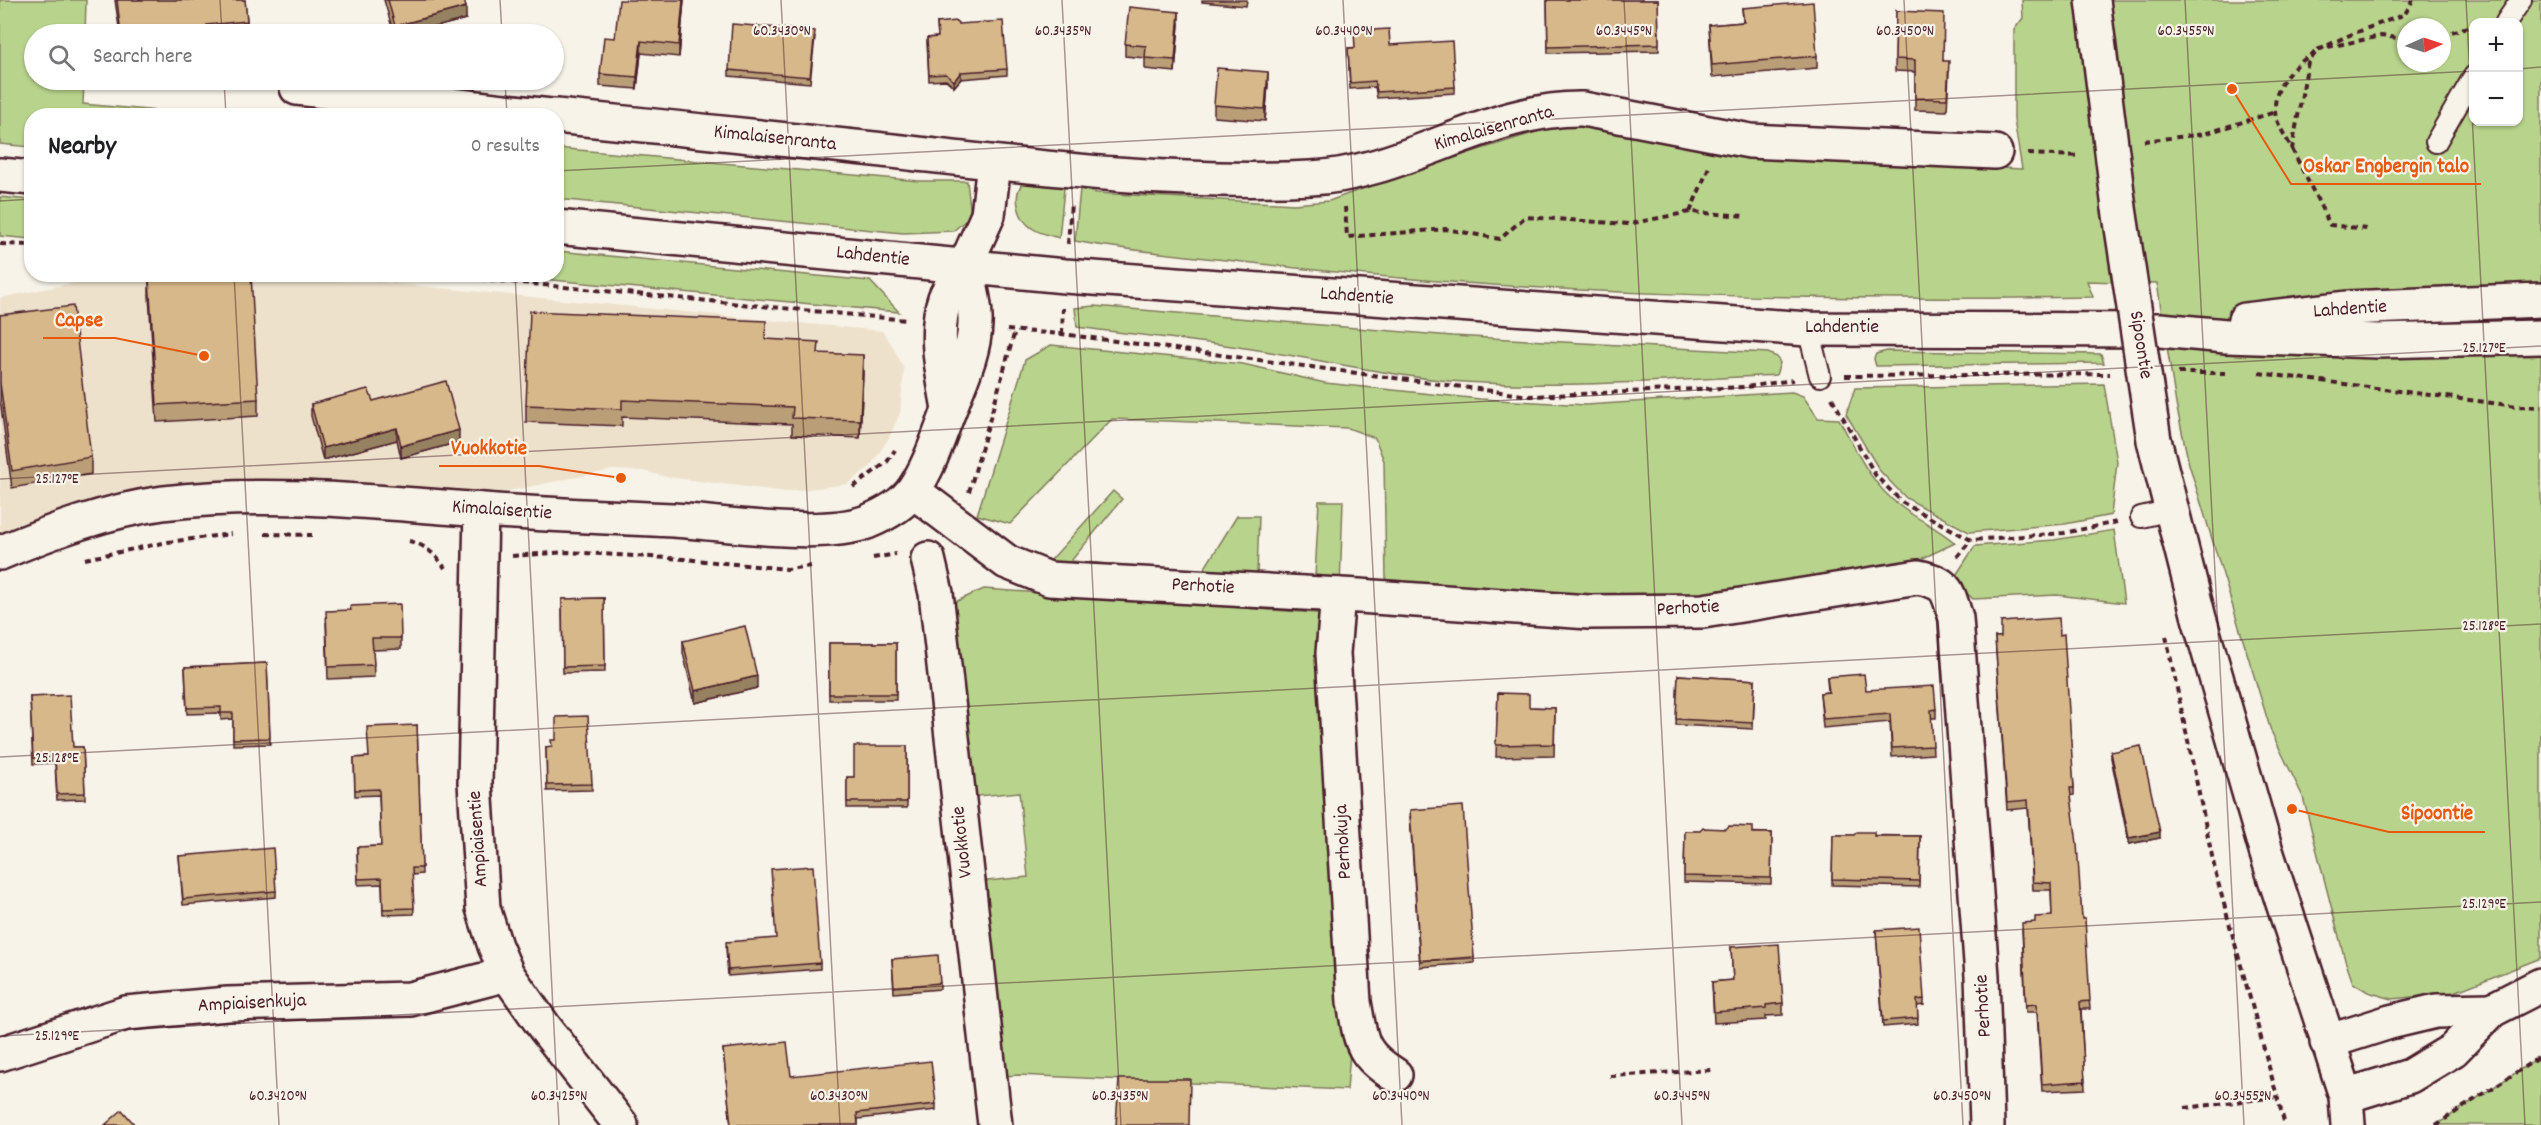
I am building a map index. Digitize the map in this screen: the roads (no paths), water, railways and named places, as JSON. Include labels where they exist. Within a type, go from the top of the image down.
[{"type":"street","name":"Sipoontie","points":[[2093,0],[2119,208],[2154,440],[2156,514],[2199,618],[2266,851],[2347,1110],[2370,1125]]},
{"type":"street","points":[[315,90],[478,108]]},
{"type":"street","name":"Kimalaisenranta","points":[[564,117],[994,163],[1226,181],[1342,176],[1520,118],[1559,109],[1583,109],[1750,141],[1995,152]]},
{"type":"street","points":[[965,266],[988,214],[994,163]]},
{"type":"street","points":[[0,175],[24,177]]},
{"type":"street","name":"Lahdentie","points":[[564,228],[1077,277],[1808,328],[2160,330],[2226,336],[2378,341],[2541,337]]},
{"type":"street","name":"Kimalaisentie","points":[[0,553],[62,528],[161,504],[227,498],[339,500],[824,529],[864,523],[890,511],[913,491],[932,457],[970,358],[975,326],[974,303],[965,266]]},
{"type":"street","name":"Lahdentie","points":[[2160,330],[2347,308],[2541,300]]},
{"type":"street","name":"Perhotie","points":[[913,491],[1007,562],[1049,579],[1589,612],[1703,611],[1918,577],[1938,580],[1948,592],[1956,618],[1982,976],[1987,1125]]},
{"type":"street","name":"Ampiaisentie","points":[[481,510],[475,783],[483,908],[507,974],[545,1028],[621,1125]]},
{"type":"street","name":"Vuokkotie","points":[[928,559],[936,593],[995,1125]]},
{"type":"street","name":"Perhokuja","points":[[1338,595],[1333,653],[1354,1002],[1363,1046],[1377,1064],[1395,1075]]},
{"type":"street","name":"Ampiaisenkuja","points":[[0,1054],[126,1012],[228,1004],[410,999],[507,974]]},
{"type":"street","points":[[2347,1110],[2453,1050],[2492,1010],[2541,985]]},
{"type":"street","points":[[2327,1042],[2390,1022],[2436,1011],[2492,1010]]},
{"type":"lane","points":[[2509,18],[2521,0]]},
{"type":"lane","points":[[2436,142],[2469,85]]},
{"type":"lane","points":[[1808,328],[1820,376]]},
{"type":"place","name":"Oskar Engbergin talo","points":[[2232,89]]},
{"type":"place","name":"Capse","points":[[204,356]]},
{"type":"place","name":"Vuokkotie","points":[[621,478]]},
{"type":"place","name":"Sipoontie","points":[[2292,809]]}]
